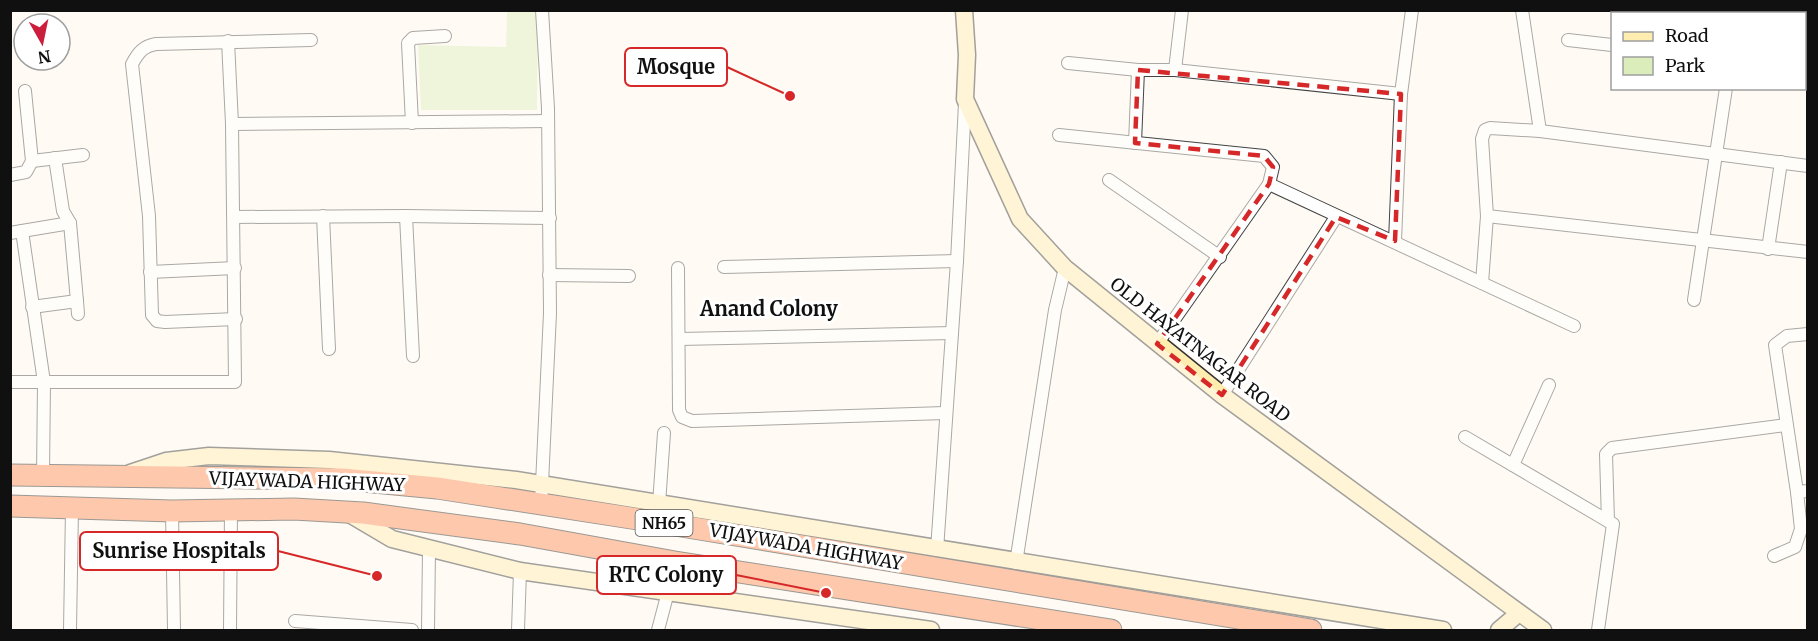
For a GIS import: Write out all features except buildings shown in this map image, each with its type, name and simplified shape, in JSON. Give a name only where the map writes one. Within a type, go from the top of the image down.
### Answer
[{"type":"highway","name":"VIJAYWADA HIGHWAY","points":[[10,475],[342,479],[542,495],[1167,597],[1311,630]]},
{"type":"highway","points":[[200,477],[202,510]]},
{"type":"highway","name":"VIJAYWADA HIGHWAY","points":[[10,506],[347,512],[520,534],[675,562],[1111,630]]},
{"type":"street","points":[[542,10],[550,219],[542,495]]},
{"type":"street","name":"OLD HAYATNAGAR ROAD","points":[[964,10],[967,55],[965,99],[1020,219],[1065,268],[1222,395],[1543,630]]},
{"type":"street","points":[[1175,70],[1182,10]]},
{"type":"street","points":[[1395,241],[1401,94],[1412,10]]},
{"type":"street","points":[[1522,10],[1540,131]]},
{"type":"street","points":[[412,123],[408,43],[413,38],[445,36]]},
{"type":"street","points":[[236,320],[157,321],[152,315],[149,216],[132,64],[138,52],[148,45],[311,40]]},
{"type":"street","points":[[1568,40],[1611,45]]},
{"type":"street","points":[[10,382],[235,382],[234,218],[228,41]]},
{"type":"street","points":[[1068,63],[1138,70],[1175,70],[1401,94]]},
{"type":"street","points":[[1135,143],[1138,70]]},
{"type":"street","points":[[1694,300],[1726,90]]},
{"type":"street","points":[[10,175],[26,172],[32,161],[25,91]]},
{"type":"street","points":[[937,550],[957,261],[965,99]]},
{"type":"street","points":[[232,124],[548,121]]},
{"type":"street","points":[[1482,283],[1487,216],[1482,139],[1485,130],[1540,131],[1808,166]]},
{"type":"street","points":[[1059,135],[1264,156],[1273,167],[1269,184],[1157,344]]},
{"type":"street","points":[[32,161],[83,155]]},
{"type":"street","points":[[32,307],[78,308],[70,223],[63,211],[55,158]]},
{"type":"street","points":[[1768,249],[1781,162]]},
{"type":"street","points":[[1109,180],[1220,257]]},
{"type":"street","points":[[1269,184],[1574,326]]},
{"type":"street","points":[[323,216],[328,349]]},
{"type":"street","points":[[234,218],[406,216],[550,219]]},
{"type":"street","points":[[406,216],[413,356]]},
{"type":"street","points":[[1487,216],[1808,252]]},
{"type":"street","points":[[1222,395],[1336,217]]},
{"type":"street","points":[[43,475],[44,382],[32,307],[16,232],[70,223]]},
{"type":"street","points":[[724,267],[957,261]]},
{"type":"street","points":[[150,272],[235,268]]},
{"type":"street","points":[[678,268],[679,410],[682,417],[692,421],[945,413]]},
{"type":"street","points":[[1016,563],[1055,310],[1065,268]]},
{"type":"street","points":[[549,275],[628,276]]},
{"type":"street","points":[[679,339],[952,333]]},
{"type":"street","points":[[1774,556],[1796,547],[1801,537],[1802,491],[1786,425],[1775,345],[1787,336],[1808,334]]},
{"type":"street","points":[[1513,465],[1549,385]]},
{"type":"street","points":[[1608,521],[1606,454],[1612,448],[1786,425]]},
{"type":"street","points":[[659,504],[664,433]]},
{"type":"street","points":[[1465,437],[1613,524],[1598,630]]},
{"type":"street","points":[[120,476],[166,461],[210,456],[328,460],[429,469],[542,495],[659,504],[1016,563],[1167,597],[1443,630]]},
{"type":"street","points":[[70,630],[72,508]]},
{"type":"street","points":[[230,630],[231,509]]},
{"type":"street","points":[[172,510],[174,630]]},
{"type":"street","points":[[347,512],[392,539],[520,571],[668,592],[859,625],[932,630]]},
{"type":"street","points":[[428,630],[429,550]]},
{"type":"street","points":[[518,630],[520,571]]},
{"type":"street","points":[[658,630],[668,592]]},
{"type":"street","points":[[1499,630],[1519,613]]},
{"type":"street","points":[[295,621],[411,630]]},
{"type":"highlighted area","points":[[1138,70],[1401,94],[1395,241],[1336,217],[1222,395],[1157,344],[1269,184],[1273,167],[1264,156],[1135,143]]},
{"type":"green space","points":[[507,11],[538,11],[537,110],[421,110],[418,45],[506,47]]},
{"type":"place","name":"Mosque","points":[[790,96]]},
{"type":"place","name":"Sunrise Hospitals","points":[[377,576]]},
{"type":"place","name":"RTC Colony","points":[[826,593]]},
{"type":"district","name":"Anand Colony","points":[[769,309]]}]
